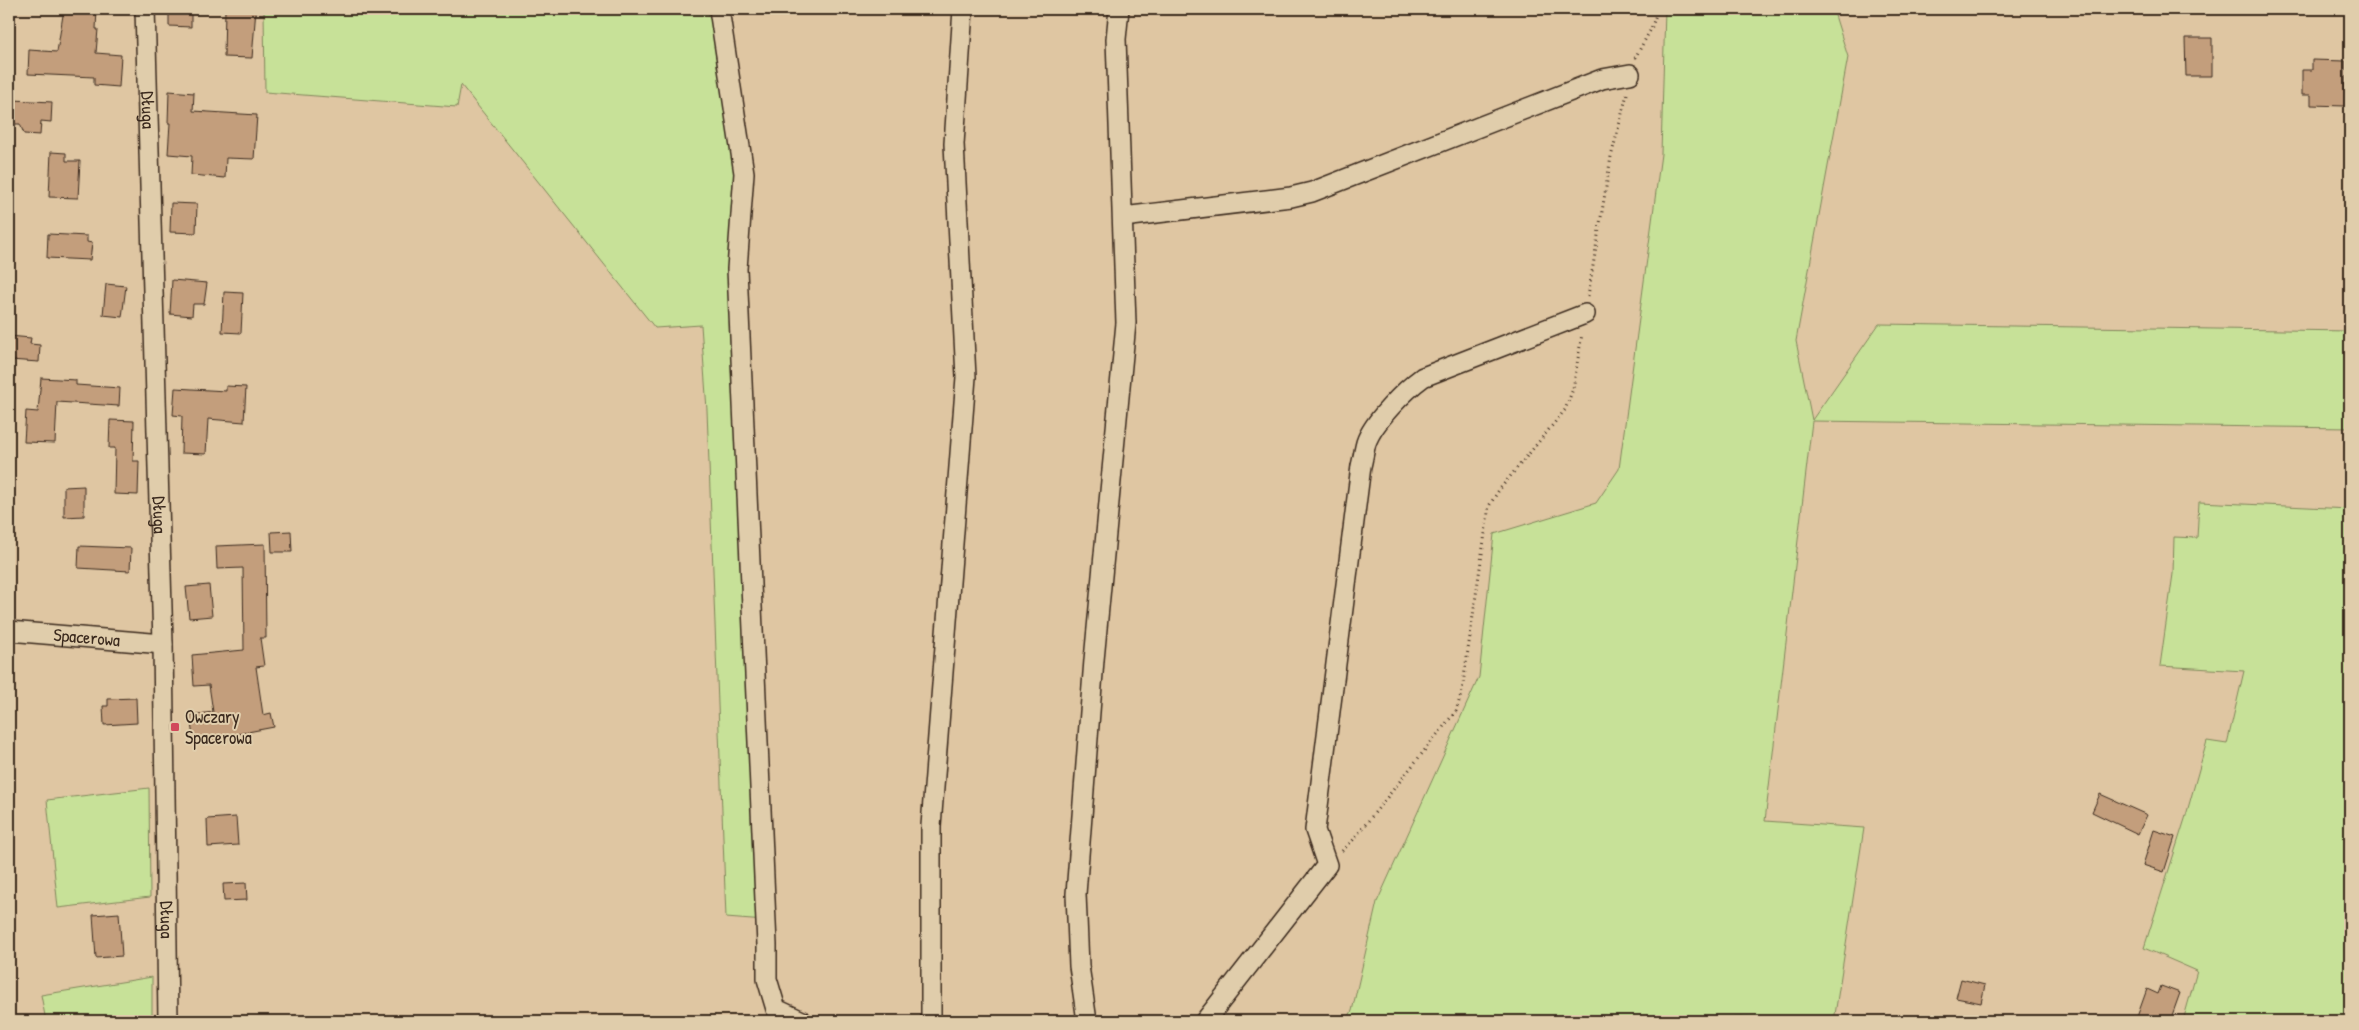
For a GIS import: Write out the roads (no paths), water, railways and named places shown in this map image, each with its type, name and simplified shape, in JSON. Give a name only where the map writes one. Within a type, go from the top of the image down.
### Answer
[{"type":"street","name":"Długa","points":[[145,9],[163,644],[168,1021]]},
{"type":"street","points":[[720,9],[744,174],[737,269],[768,945],[767,979],[776,1009],[802,1021]]},
{"type":"street","points":[[931,1021],[930,826],[966,377],[954,144],[963,9]]},
{"type":"street","points":[[1087,1021],[1078,966],[1076,894],[1094,660],[1126,323],[1124,218],[1116,39],[1119,9]]},
{"type":"street","points":[[1124,218],[1291,197],[1312,192],[1602,79],[1630,74]]},
{"type":"street","points":[[1205,1021],[1327,865],[1315,830],[1361,466],[1366,441],[1376,426],[1409,388],[1423,377],[1585,314]]},
{"type":"street","name":"Spacerowa","points":[[9,631],[163,644]]},
{"type":"place","name":"Owczary Spacerowa","points":[[175,727]]}]
